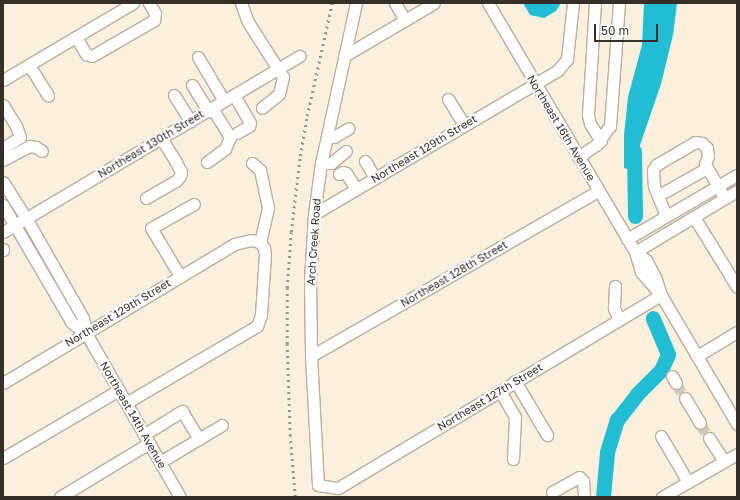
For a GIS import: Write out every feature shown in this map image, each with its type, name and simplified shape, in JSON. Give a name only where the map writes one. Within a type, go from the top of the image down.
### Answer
[{"type":"street","points":[[3,80],[133,3]]},
{"type":"street","points":[[76,37],[86,54],[92,56],[154,20],[155,13],[149,3]]},
{"type":"street","points":[[240,3],[248,22],[277,70],[283,77],[279,94],[262,108]]},
{"type":"street","name":"Arch Creek Road","points":[[318,485],[311,356],[310,280],[314,214],[321,163],[356,3]]},
{"type":"street","points":[[395,3],[405,20]]},
{"type":"street","points":[[344,56],[434,3]]},
{"type":"street","name":"Northeast 16th Avenue","points":[[488,3],[534,84],[627,239],[635,252],[646,260],[656,279],[660,295],[697,356],[734,412],[737,424]]},
{"type":"street","name":"Northeast 129th Street","points":[[314,214],[557,71],[567,59],[573,3]]},
{"type":"street","points":[[595,3],[588,115],[590,124],[600,141]]},
{"type":"street","points":[[578,157],[596,146],[610,126],[612,118],[619,3]]},
{"type":"street","name":"Northeast 130th Street","points":[[3,232],[300,56]]},
{"type":"street","points":[[198,57],[224,101]]},
{"type":"street","points":[[29,65],[48,96]]},
{"type":"street","points":[[192,84],[230,137],[225,150],[206,162]]},
{"type":"street","points":[[174,95],[190,121]]},
{"type":"street","points":[[234,95],[250,123],[249,126],[237,133]]},
{"type":"street","points":[[448,99],[464,125]]},
{"type":"street","points":[[3,105],[16,126],[20,137],[3,148]]},
{"type":"street","points":[[327,136],[334,137],[349,128]]},
{"type":"street","points":[[146,198],[176,181],[180,176],[176,162],[161,138]]},
{"type":"street","points":[[666,216],[653,183],[653,170],[656,165],[691,144],[699,142],[707,148],[708,156],[705,164],[725,198]]},
{"type":"street","points":[[3,160],[29,146],[36,146],[42,151]]},
{"type":"street","points":[[321,163],[331,163],[346,151]]},
{"type":"street","points":[[364,161],[375,178]]},
{"type":"street","points":[[126,403],[257,326],[261,315],[265,254],[264,248],[260,242],[268,208],[260,170],[252,163]]},
{"type":"street","points":[[659,195],[707,168]]},
{"type":"street","points":[[339,174],[343,172],[346,173],[356,190]]},
{"type":"street","points":[[627,239],[737,175]]},
{"type":"street","name":"Northeast 14th Avenue","points":[[3,182],[26,218],[83,318],[86,333],[180,497]]},
{"type":"street","name":"Northeast 128th Street","points":[[311,356],[598,191]]},
{"type":"street","points":[[635,252],[737,191]]},
{"type":"street","points":[[180,276],[151,228],[194,204]]},
{"type":"street","name":"Northeast 14th Avenue","points":[[3,205],[72,323],[86,333]]},
{"type":"street","points":[[694,217],[737,288]]},
{"type":"street","name":"Northeast 129th Street","points":[[3,383],[234,244],[251,240],[260,242]]},
{"type":"street","points":[[615,286],[614,308],[619,320]]},
{"type":"street","name":"Northeast 127th Street","points":[[318,485],[338,488],[660,295]]},
{"type":"street","points":[[697,356],[737,332]]},
{"type":"street","points":[[515,381],[547,435]]},
{"type":"street","points":[[3,458],[119,390]]},
{"type":"street","points":[[500,390],[514,417],[513,459]]},
{"type":"street","points":[[685,398],[700,423]]},
{"type":"street","points":[[60,497],[79,492],[182,412],[199,439]]},
{"type":"street","points":[[160,462],[222,425]]},
{"type":"street","points":[[661,436],[688,482]]},
{"type":"street","points":[[709,438],[724,462]]},
{"type":"street","points":[[662,497],[737,454]]},
{"type":"street","points":[[552,492],[579,477],[583,481],[584,497]]},
{"type":"water","points":[[523,3],[561,3],[556,11],[544,18],[530,15]]},
{"type":"water","points":[[644,3],[677,3],[673,35],[661,84],[639,148],[636,171],[624,168],[624,135],[628,97],[642,45]]},
{"type":"waterway","points":[[634,151],[635,216]]},
{"type":"waterway","points":[[603,497],[607,452],[617,420],[637,394],[661,370],[668,354],[653,318]]},
{"type":"tunnel","points":[[676,383],[685,398]]},
{"type":"tunnel","points":[[700,423],[709,438]]},
{"type":"railway","points":[[295,497],[290,436],[287,344],[287,288],[291,232],[300,156],[307,116],[332,3]]}]
